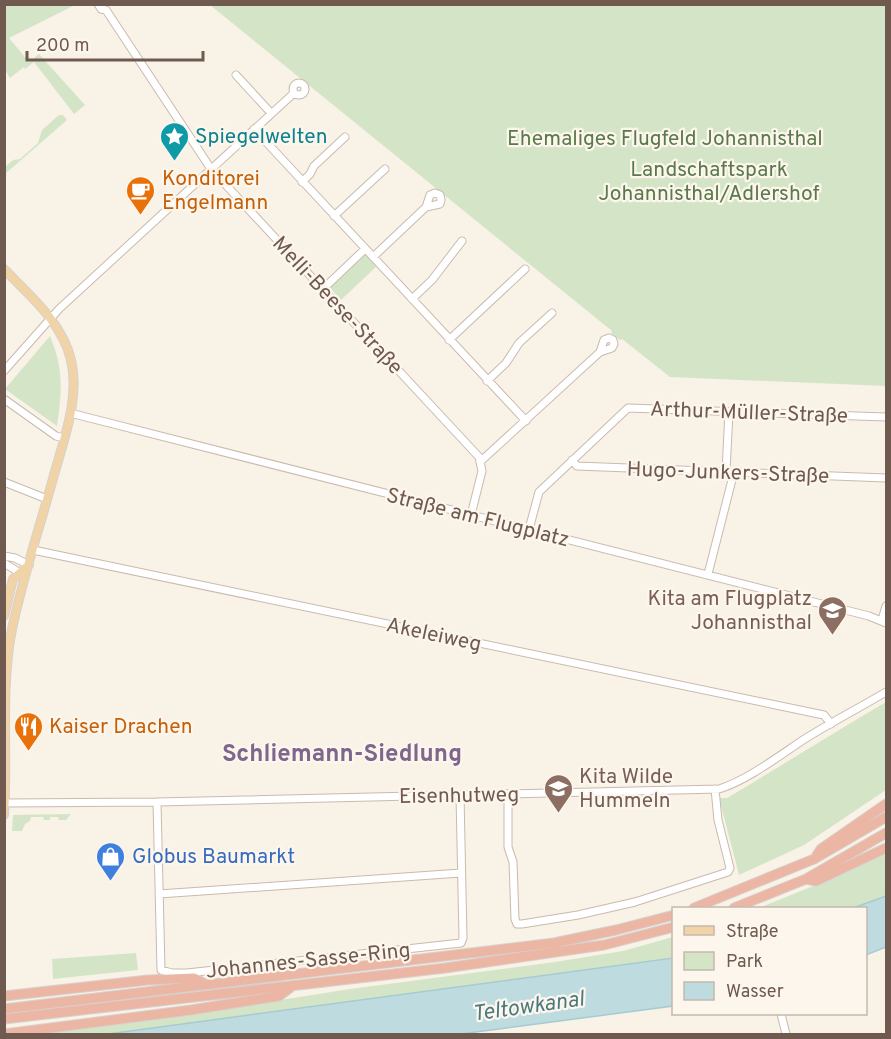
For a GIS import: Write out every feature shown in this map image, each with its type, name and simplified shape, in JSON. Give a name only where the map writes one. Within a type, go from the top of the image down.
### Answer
[{"type":"highway","points":[[814,859],[820,849],[886,804]]},
{"type":"highway","points":[[699,907],[814,859],[886,817]]},
{"type":"highway","points":[[739,907],[806,879],[886,833]]},
{"type":"highway","points":[[806,879],[816,881],[886,848]]},
{"type":"highway","points":[[4,1009],[554,943],[672,916]]},
{"type":"highway","points":[[4,1019],[445,968],[604,945],[672,928]]},
{"type":"highway","points":[[4,996],[148,980],[194,978],[205,984]]},
{"type":"highway","points":[[4,1034],[191,1010],[279,996],[294,985]]},
{"type":"main road","points":[[4,269],[51,318],[59,330],[71,358],[74,390],[64,438],[29,565],[9,649],[4,718],[4,815]]},
{"type":"main road","points":[[4,616],[13,579],[29,565]]},
{"type":"street","name":"Melli-Beese-Straße","points":[[98,4],[101,9],[109,7],[211,169],[481,461]]},
{"type":"street","points":[[236,75],[271,113]]},
{"type":"street","points":[[4,371],[51,318],[294,93]]},
{"type":"street","points":[[255,129],[526,421]]},
{"type":"street","points":[[302,182],[314,166],[345,137]]},
{"type":"street","points":[[334,216],[385,169]]},
{"type":"street","points":[[373,257],[426,207]]},
{"type":"street","points":[[412,299],[432,280],[462,241]]},
{"type":"street","points":[[323,289],[365,249]]},
{"type":"street","points":[[449,340],[525,269]]},
{"type":"street","points":[[487,381],[506,363],[519,342],[552,313]]},
{"type":"street","points":[[471,515],[482,471],[481,461],[600,352]]},
{"type":"street","points":[[4,399],[56,436],[64,438]]},
{"type":"street","name":"Arthur-Müller-Straße","points":[[529,529],[539,492],[628,408],[886,417]]},
{"type":"street","points":[[708,574],[730,472],[729,412]]},
{"type":"street","name":"Straße am Flugplatz","points":[[70,413],[708,574],[884,622]]},
{"type":"street","name":"Hugo-Junkers-Straße","points":[[572,460],[578,466],[886,478]]},
{"type":"street","points":[[4,482],[47,500]]},
{"type":"street","name":"Akeleiweg","points":[[33,550],[824,715],[831,724]]},
{"type":"street","points":[[4,556],[15,558],[29,565]]},
{"type":"street","points":[[4,563],[20,573]]},
{"type":"street","points":[[884,622],[886,606]]},
{"type":"street","name":"Eisenhutweg","points":[[5,803],[157,802],[715,789],[735,782],[886,692]]},
{"type":"street","points":[[508,794],[508,847],[513,862],[514,919],[517,924],[522,924],[578,915],[635,902],[728,872],[730,868],[718,820],[715,789]]},
{"type":"street","name":"Johannes-Sasse-Ring","points":[[157,802],[161,970],[187,973],[460,943],[463,938],[459,795]]},
{"type":"street","points":[[159,894],[461,873]]},
{"type":"street","points":[[781,1015],[786,1035]]},
{"type":"green space","points":[[4,5],[75,5],[9,38],[29,62],[39,54],[85,105],[74,114],[34,62],[10,78],[5,70]]},
{"type":"green space","name":"Landschaftspark Johannisthal/Adlershof","points":[[210,5],[886,5],[886,386],[670,377],[611,333],[612,331]]},
{"type":"green space","points":[[59,115],[63,115],[67,120],[5,174],[5,167],[13,160],[20,159],[38,143],[42,130]]},
{"type":"green space","points":[[366,253],[378,265],[341,300],[330,288]]},
{"type":"green space","points":[[50,336],[58,359],[61,381],[57,426],[5,389]]},
{"type":"green space","points":[[886,702],[886,790],[804,845],[739,875],[719,798],[727,798]]},
{"type":"green space","points":[[71,814],[66,820],[59,820],[58,817],[44,820],[43,817],[31,817],[22,831],[12,831],[13,815]]},
{"type":"green space","points":[[886,853],[886,896],[856,907],[761,907],[850,871]]},
{"type":"green space","points":[[672,937],[672,958],[108,1034],[36,1034],[187,1015],[350,989],[623,951]]},
{"type":"green space","points":[[136,953],[138,970],[53,979],[52,959]]},
{"type":"water","points":[[886,896],[886,947],[867,955],[867,907],[856,907]]},
{"type":"water","name":"Teltowkanal","points":[[672,958],[672,1006],[461,1034],[108,1034]]},
{"type":"place","name":"Spiegelwelten","points":[[174,162]]},
{"type":"place","name":"Konditorei Engelmann","points":[[141,216]]},
{"type":"place","name":"Kita am Flugplatz Johannisthal","points":[[833,636]]},
{"type":"place","name":"Kaiser Drachen","points":[[28,752]]},
{"type":"place","name":"Kita Wilde Hummeln","points":[[558,814]]},
{"type":"place","name":"Globus Baumarkt","points":[[111,882]]},
{"type":"district","name":"Schliemann-Siedlung","points":[[342,753]]},
{"type":"park label","name":"Ehemaliges Flugfeld Johannisthal","points":[[665,138]]}]
